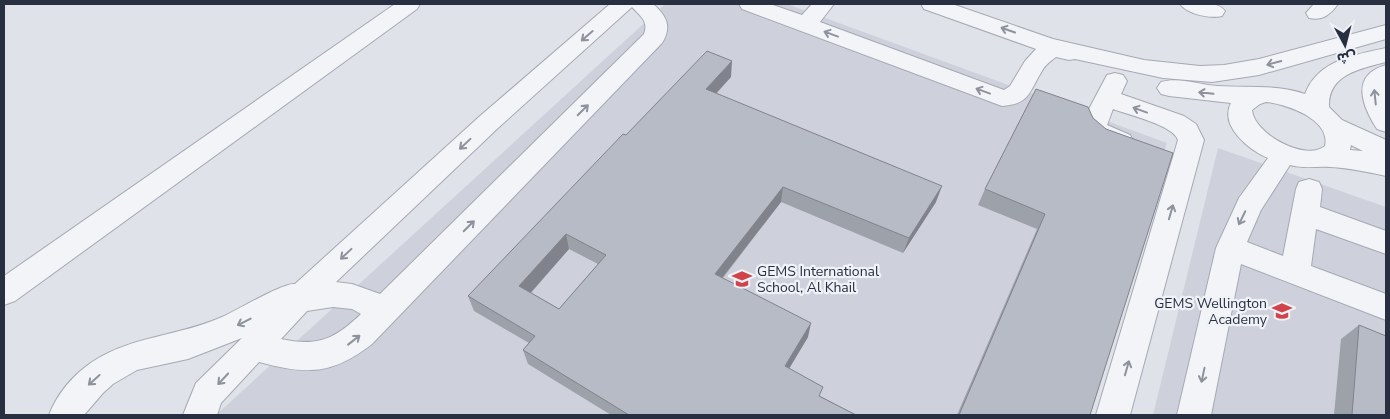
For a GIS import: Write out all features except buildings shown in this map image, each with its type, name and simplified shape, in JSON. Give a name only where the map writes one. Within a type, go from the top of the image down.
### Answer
[{"type":"street","points":[[4,292],[408,4]]},
{"type":"street","points":[[200,415],[208,394],[308,291],[489,122],[623,4]]},
{"type":"street","points":[[254,347],[296,358],[324,356],[350,344],[654,38],[659,28],[656,18],[640,4]]},
{"type":"street","points":[[750,4],[1002,98],[1014,97],[1018,94],[1033,67],[1054,46]]},
{"type":"street","points":[[804,24],[813,18],[823,4]]},
{"type":"street","points":[[932,4],[1054,46],[1134,66],[1170,72],[1202,74],[1258,67],[1386,32]]},
{"type":"street","points":[[1191,4],[1214,11]]},
{"type":"street","points":[[1054,46],[1109,94],[1175,122],[1187,130],[1192,140],[1162,156],[1097,131],[1094,124],[1109,94],[1144,82],[1184,90],[1298,100],[1326,118],[1386,151]]},
{"type":"street","points":[[1338,46],[1313,59],[1294,73],[1280,88],[1266,96],[1246,100],[1240,106],[1238,113],[1241,122],[1257,140],[1284,154],[1299,158],[1325,157],[1360,160],[1386,166]]},
{"type":"street","points":[[1325,157],[1334,152],[1339,145],[1340,136],[1326,118],[1315,97],[1320,85],[1329,75],[1355,62],[1386,55]]},
{"type":"street","points":[[1386,73],[1374,85],[1373,98],[1378,112],[1386,123]]},
{"type":"street","points":[[1194,415],[1230,248],[1249,204],[1270,178],[1284,154]]},
{"type":"street","points":[[1113,415],[1162,156]]},
{"type":"street","points":[[1294,272],[1307,201],[1386,243]]},
{"type":"street","points":[[1230,248],[1386,307]]},
{"type":"street","points":[[66,415],[81,392],[102,373],[126,359],[188,345],[236,327],[308,291],[351,295],[384,311]]},
{"type":"shaded area","name":"GEMS International School, Al Khail","points":[[665,4],[787,4],[1167,143],[1072,415],[216,415]]},
{"type":"shaded area","name":"GEMS Wellington Academy","points":[[1218,148],[1386,207],[1386,415],[1153,415]]},
{"type":"place","name":"GEMS International School, Al Khail","points":[[742,279]]},
{"type":"place","name":"GEMS Wellington Academy","points":[[1282,311]]}]
